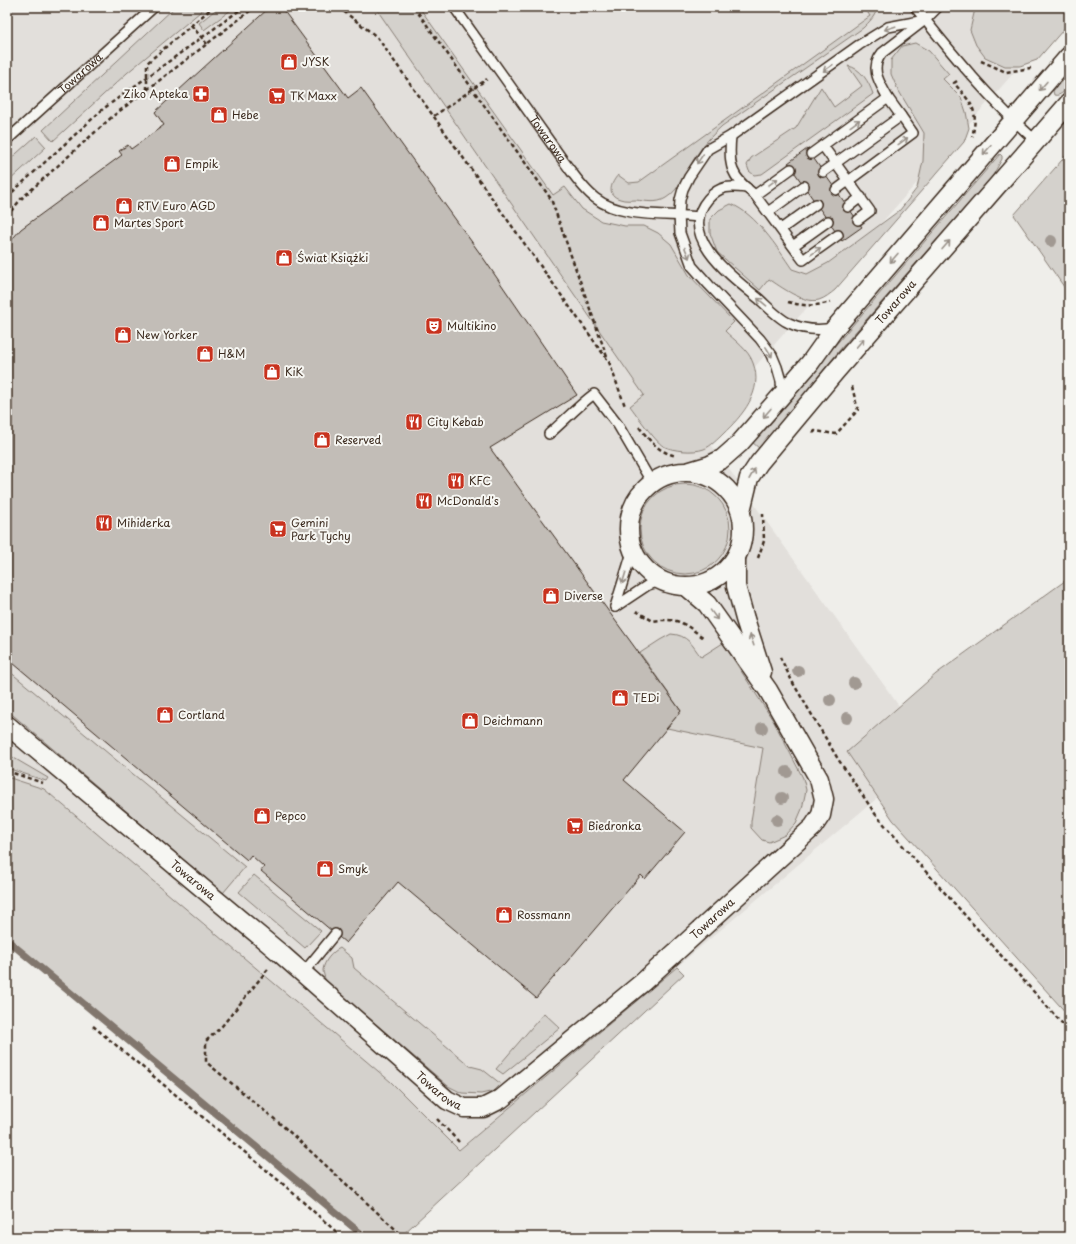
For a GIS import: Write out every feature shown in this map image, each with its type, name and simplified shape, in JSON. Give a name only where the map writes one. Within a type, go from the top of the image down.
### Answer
[{"type":"street","points":[[690,471],[715,479],[727,488],[735,498],[741,511],[744,527],[743,541],[736,558],[724,572],[714,580],[701,585],[687,587],[661,581],[650,574],[639,562],[633,549],[629,531],[630,515],[635,502],[643,491],[663,476],[690,471],[710,465],[722,459],[739,444],[810,363],[835,328],[1013,121],[1064,49]]},
{"type":"street","name":"Towarowa","points":[[741,511],[749,478],[759,463],[835,372],[1069,103]]},
{"type":"street","name":"Towarowa","points":[[736,558],[736,586],[745,620],[768,690]]},
{"type":"street","name":"Towarowa","points":[[7,725],[280,953],[447,1100],[464,1108],[483,1108],[501,1099],[643,982],[813,827],[821,815],[824,798],[819,779],[768,690],[707,604],[687,587]]},
{"type":"lane","name":"Towarowa","points":[[7,140],[154,7]]},
{"type":"lane","name":"Towarowa","points":[[454,7],[565,163],[583,186],[595,198],[608,206],[621,211],[699,218]]},
{"type":"lane","points":[[915,7],[1013,121],[1036,141]]},
{"type":"lane","points":[[836,190],[913,133],[888,98],[875,70],[878,58],[882,53],[925,20],[938,7]]},
{"type":"lane","points":[[782,395],[778,367],[772,355],[760,339],[692,266],[680,233],[678,215],[683,188],[699,159],[708,148],[730,136],[888,27],[925,20]]},
{"type":"lane","points":[[811,154],[888,98]]},
{"type":"lane","points":[[823,172],[901,116]]},
{"type":"lane","points":[[730,136],[730,165],[736,177],[755,195],[804,260],[838,234]]},
{"type":"lane","points":[[823,146],[870,211],[858,220]]},
{"type":"lane","points":[[755,195],[791,169]]},
{"type":"lane","points":[[768,212],[804,186]]},
{"type":"lane","points":[[746,188],[722,188],[712,194],[704,204],[699,218],[699,229],[703,241],[712,256],[726,270],[787,322],[806,329],[820,330],[835,328]]},
{"type":"lane","points":[[848,207],[861,197]]},
{"type":"lane","points":[[781,230],[816,204]]},
{"type":"lane","points":[[793,246],[828,221]]},
{"type":"lane","points":[[549,434],[576,411],[583,402],[594,394],[618,425],[652,483]]},
{"type":"lane","points":[[633,549],[615,607],[648,585],[661,581]]},
{"type":"lane","points":[[303,973],[335,934]]},
{"type":"path","points":[[147,91],[147,63],[213,7]]},
{"type":"path","points":[[7,197],[103,109],[244,7]]},
{"type":"path","points":[[7,216],[21,199],[113,116],[255,7]]},
{"type":"path","points":[[338,7],[377,37],[608,362]]},
{"type":"path","points":[[414,7],[551,200],[626,409]]},
{"type":"path","points":[[191,25],[207,44]]},
{"type":"path","points":[[1064,49],[1069,31]]},
{"type":"path","points":[[970,142],[976,122],[972,103],[954,83],[979,60],[1006,72],[1037,68]]},
{"type":"path","points":[[434,116],[472,89]]},
{"type":"path","points":[[765,304],[775,294],[786,302],[801,306],[817,306],[833,302]]},
{"type":"path","points":[[810,437],[815,431],[836,434],[858,410],[852,387],[857,381]]},
{"type":"path","points":[[636,421],[654,446],[668,454],[679,456]]},
{"type":"path","points":[[757,559],[764,541],[763,510]]},
{"type":"path","points":[[622,602],[653,621],[668,619],[681,622],[710,642],[727,632]]},
{"type":"path","points":[[779,654],[834,753],[876,815],[1069,1031]]},
{"type":"path","points":[[280,953],[222,1026],[206,1041],[206,1062],[284,1127],[404,1237]]},
{"type":"path","points":[[93,1026],[283,1184],[342,1237]]},
{"type":"shaded area","points":[[7,7],[1069,7],[1069,10],[700,429],[932,752],[459,1150],[391,1082],[44,789],[7,777]]},
{"type":"shaded area","points":[[175,7],[206,7],[127,73],[53,141],[43,130]]},
{"type":"shaded area","points":[[219,7],[235,7],[204,30],[199,23]]},
{"type":"shaded area","points":[[375,7],[419,7],[553,195],[565,187],[582,209],[601,221],[625,226],[644,226],[658,233],[671,244],[689,275],[734,322],[725,331],[745,350],[751,358],[756,373],[756,383],[744,411],[712,444],[704,449],[683,451],[663,446],[655,439],[630,406],[644,395]]},
{"type":"shaded area","points":[[864,7],[877,7],[874,16],[863,28],[722,126],[702,148],[679,185],[666,198],[651,202],[624,200],[613,195],[611,188],[618,175],[629,183],[639,182],[870,16]]},
{"type":"shaded area","points":[[977,7],[1069,7],[1069,23],[1037,60],[1020,66],[1005,66],[985,57],[976,45],[970,30],[975,9]]},
{"type":"shaded area","points":[[915,43],[929,51],[949,74],[943,79],[961,97],[969,128],[964,142],[835,290],[819,300],[807,300],[793,294],[769,279],[760,290],[717,252],[710,233],[710,219],[719,210],[731,204],[740,209],[749,215],[765,232],[792,269],[807,274],[828,263],[900,210],[917,188],[923,161],[924,133],[897,88],[891,74],[891,60],[902,46]]},
{"type":"shaded area","points":[[848,66],[853,67],[864,76],[873,94],[762,174],[754,175],[749,171],[747,165],[751,158],[796,128],[821,87],[834,107],[862,86]]},
{"type":"shaded area","points":[[1069,73],[1069,87],[1060,94],[1054,95],[1053,91]]},
{"type":"shaded area","points":[[36,136],[46,147],[7,183],[7,162]]},
{"type":"shaded area","points":[[1069,152],[1069,294],[1014,215]]},
{"type":"shaded area","points":[[1000,154],[1002,159],[992,177],[843,346],[760,449],[752,442]]},
{"type":"shaded area","points":[[685,484],[694,485],[710,492],[722,504],[729,520],[729,538],[722,554],[710,566],[694,573],[685,574],[676,573],[660,566],[648,554],[641,538],[640,529],[641,520],[648,504],[660,492],[676,485]]},
{"type":"shaded area","points":[[1069,578],[1069,1016],[893,820],[847,752],[936,674]]},
{"type":"shaded area","points":[[671,634],[682,636],[689,641],[701,657],[723,643],[774,722],[803,778],[806,790],[802,809],[796,823],[785,835],[769,842],[762,840],[751,828],[763,748],[667,728],[681,711],[640,653]]},
{"type":"shaded area","points":[[9,671],[245,867],[223,893],[7,710],[7,673]]},
{"type":"shaded area","points":[[7,754],[48,778],[46,781],[7,768]]},
{"type":"shaded area","points":[[7,777],[44,789],[391,1082],[459,1150],[677,967],[684,974],[400,1237],[365,1237],[7,938]]},
{"type":"shaded area","points":[[254,875],[321,931],[305,948],[239,892]]},
{"type":"shaded area","points":[[340,948],[352,958],[354,968],[470,1066],[482,1069],[501,1084],[494,1091],[481,1094],[462,1093],[448,1086],[325,980],[323,970],[325,963],[331,954]]},
{"type":"shaded area","points":[[544,1013],[560,1028],[503,1074],[496,1069]]},
{"type":"building","name":"Gemini Park Tychy","points":[[270,7],[281,7],[348,98],[361,88],[484,259],[577,395],[490,448],[681,711],[624,780],[685,832],[645,879],[641,875],[536,998],[398,882],[346,943],[261,871],[264,867],[251,855],[247,860],[7,658],[7,245],[21,229],[122,155],[119,151],[128,145],[131,149],[164,125],[155,112]]},
{"type":"building","points":[[807,149],[862,227],[842,241],[788,163]]},
{"type":"waterway","points":[[7,940],[365,1237]]},
{"type":"place","name":"JYSK","points":[[289,62]]},
{"type":"place","name":"Ziko Apteka","points":[[201,94]]},
{"type":"place","name":"TK Maxx","points":[[277,96]]},
{"type":"place","name":"Hebe","points":[[219,115]]},
{"type":"place","name":"Empik","points":[[172,164]]},
{"type":"place","name":"RTV Euro AGD","points":[[124,206]]},
{"type":"place","name":"Martes Sport","points":[[101,223]]},
{"type":"place","name":"Świat Książki","points":[[284,258]]},
{"type":"place","name":"Multikino","points":[[434,326]]},
{"type":"place","name":"New Yorker","points":[[123,335]]},
{"type":"place","name":"H&M","points":[[205,354]]},
{"type":"place","name":"KiK","points":[[272,372]]},
{"type":"place","name":"City Kebab","points":[[414,422]]},
{"type":"place","name":"Reserved","points":[[322,440]]},
{"type":"place","name":"KFC","points":[[456,481]]},
{"type":"place","name":"McDonald's","points":[[424,501]]},
{"type":"place","name":"Mihiderka","points":[[104,523]]},
{"type":"place","name":"Gemini Park Tychy","points":[[278,529]]},
{"type":"place","name":"Diverse","points":[[551,596]]},
{"type":"place","name":"TEDi","points":[[620,698]]},
{"type":"place","name":"Cortland","points":[[165,715]]},
{"type":"place","name":"Deichmann","points":[[470,721]]},
{"type":"place","name":"Pepco","points":[[262,816]]},
{"type":"place","name":"Biedronka","points":[[575,826]]},
{"type":"place","name":"Smyk","points":[[325,869]]},
{"type":"place","name":"Rossmann","points":[[504,915]]}]
